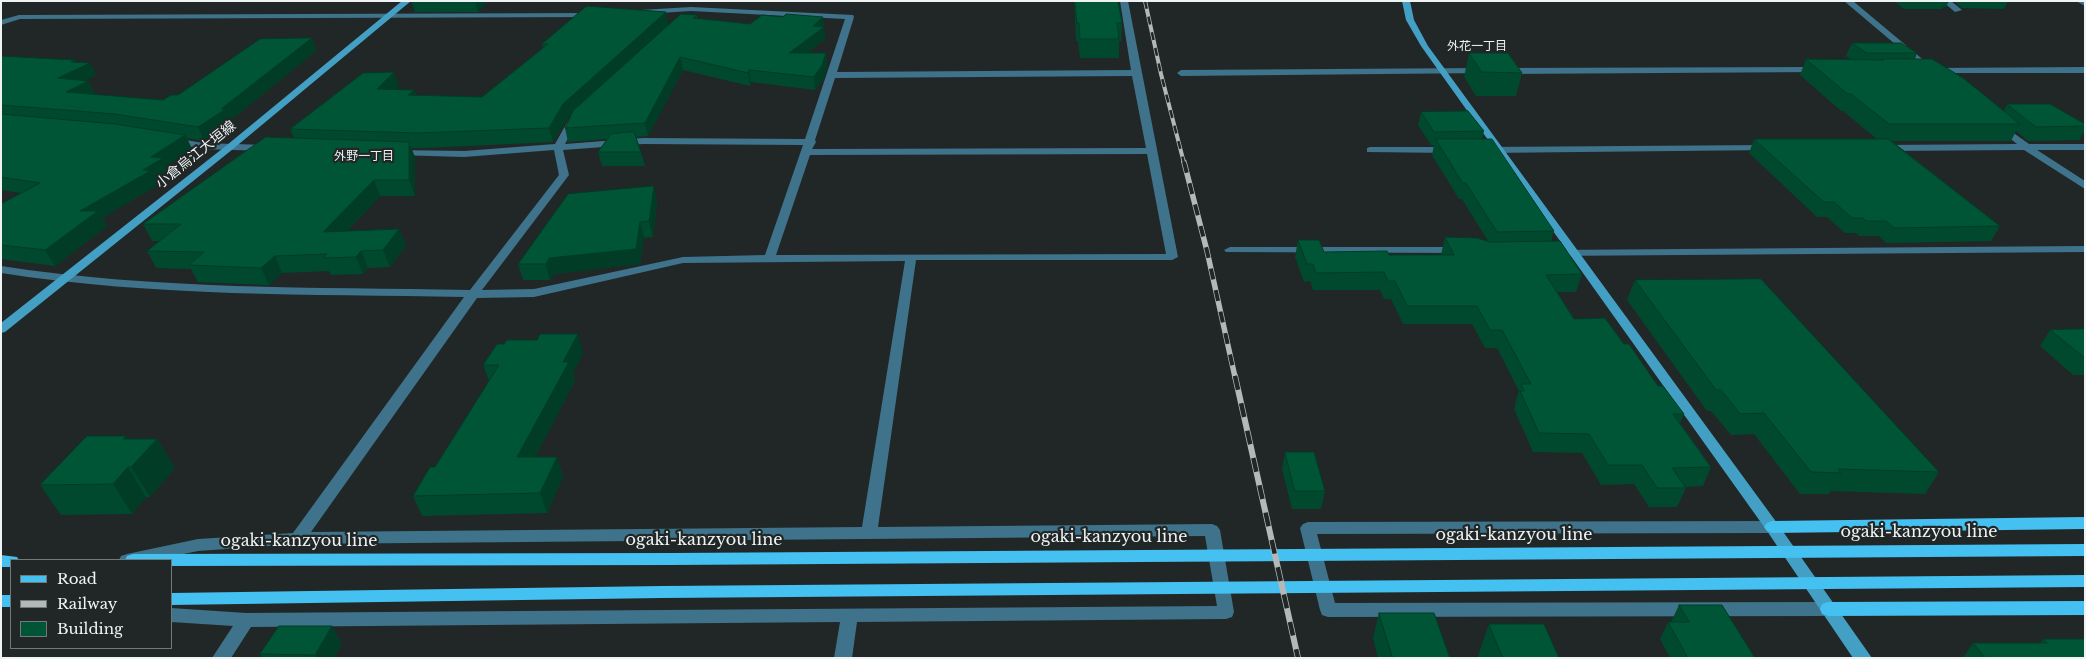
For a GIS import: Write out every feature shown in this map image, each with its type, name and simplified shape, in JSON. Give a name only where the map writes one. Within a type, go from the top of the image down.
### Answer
[{"type":"main road","points":[[1772,527],[2085,524]]},
{"type":"main road","name":"ogaki-kanzyou line","points":[[172,560],[672,559],[2085,550]]},
{"type":"main road","points":[[172,599],[662,592],[2085,581]]},
{"type":"main road","points":[[1828,609],[2085,608]]},
{"type":"street","name":"小倉烏江大垣線","points":[[1,329],[230,147],[407,1]]},
{"type":"street","points":[[1,269],[64,279],[158,287],[473,294],[534,293],[683,260],[911,257],[1172,257],[1124,1]]},
{"type":"street","points":[[1406,1],[1406,11],[1417,34],[1442,71],[1772,527],[1863,658]]},
{"type":"street","points":[[1848,1],[1946,82]]},
{"type":"street","points":[[1946,1],[1958,10]]},
{"type":"street","points":[[2080,1],[2085,4]]},
{"type":"street","points":[[636,13],[693,5],[850,17],[811,142],[769,259]]},
{"type":"street","points":[[685,17],[693,5]]},
{"type":"street","points":[[1,23],[19,17],[600,15]]},
{"type":"street","points":[[1500,71],[1823,70]]},
{"type":"street","points":[[1911,70],[2085,70]]},
{"type":"street","points":[[1181,73],[1490,71]]},
{"type":"street","points":[[832,75],[1136,73]]},
{"type":"street","points":[[298,538],[473,294],[564,174],[558,148],[571,122],[579,115]]},
{"type":"street","points":[[1997,123],[2026,147],[2085,186]]},
{"type":"street","points":[[167,140],[203,146],[276,148]]},
{"type":"street","points":[[388,152],[464,154],[644,141],[811,142]]},
{"type":"street","points":[[1867,148],[2085,147]]},
{"type":"street","points":[[1479,150],[1778,148]]},
{"type":"street","points":[[1370,150],[1459,150]]},
{"type":"street","points":[[807,152],[1151,151]]},
{"type":"street","points":[[1543,253],[2085,249]]},
{"type":"street","points":[[1230,250],[1472,250]]},
{"type":"street","points":[[869,533],[911,257]]},
{"type":"street","points":[[1772,527],[1308,528],[1328,610],[1828,609]]},
{"type":"street","points":[[131,559],[198,545],[298,538],[1212,530],[1226,612],[246,620],[172,614]]},
{"type":"street","points":[[843,658],[849,615]]},
{"type":"street","points":[[221,658],[246,620]]},
{"type":"building","points":[[1075,1],[1118,1],[1122,23],[1117,23],[1119,39],[1080,39]]},
{"type":"building","points":[[587,6],[666,12],[563,104],[549,128],[419,133],[290,129],[363,73],[394,72],[377,89],[414,90],[408,95],[482,97],[548,44],[542,44]]},
{"type":"building","points":[[681,14],[697,15],[693,18],[750,24],[762,15],[783,17],[786,14],[823,17],[813,26],[824,27],[789,53],[826,53],[822,65],[814,77],[749,70],[748,73],[680,57],[645,123],[565,128],[573,111]]},
{"type":"building","points":[[312,38],[221,109],[226,109],[198,127],[115,114],[1,105],[1,56],[75,60],[71,62],[90,63],[58,78],[88,81],[66,92],[163,100],[171,95],[178,95],[260,39]]},
{"type":"building","points":[[1852,43],[1901,43],[1917,53],[1867,53]]},
{"type":"building","points":[[1469,53],[1508,53],[1522,73],[1482,72]]},
{"type":"building","points":[[1806,59],[1932,59],[1963,78],[2020,124],[1889,124],[1851,94],[1848,94]]},
{"type":"building","points":[[2007,104],[2050,104],[2085,124],[2085,126],[2036,127]]},
{"type":"building","points":[[1468,111],[1484,131],[1434,132],[1421,112]]},
{"type":"building","points":[[1,114],[115,124],[185,135],[151,157],[163,158],[143,170],[150,171],[80,211],[98,211],[45,250],[1,245],[1,204],[40,183],[1,177]]},
{"type":"building","points":[[634,132],[641,152],[598,152],[611,134]]},
{"type":"building","points":[[266,137],[409,142],[409,180],[374,180],[323,232],[399,229],[383,250],[361,251],[356,257],[323,258],[327,254],[275,256],[261,268],[189,265],[204,252],[147,251],[181,224],[143,224]]},
{"type":"building","points":[[1436,139],[1492,139],[1554,231],[1497,232],[1466,183],[1463,183]]},
{"type":"building","points":[[1754,139],[1888,139],[2000,226],[1894,228],[1886,221],[1866,221],[1863,218],[1852,218],[1834,202],[1824,202]]},
{"type":"building","points":[[654,186],[649,221],[640,222],[636,249],[549,258],[546,264],[518,264],[568,194]]},
{"type":"building","points":[[1445,237],[1477,238],[1490,242],[1560,241],[1582,274],[1546,275],[1574,319],[1605,318],[1624,344],[1629,344],[1658,386],[1663,386],[1684,414],[1673,414],[1711,467],[1672,468],[1686,488],[1657,488],[1642,465],[1608,465],[1589,434],[1539,433],[1520,391],[1524,391],[1521,384],[1531,384],[1502,330],[1490,330],[1477,306],[1407,306],[1395,281],[1388,281],[1384,272],[1316,273],[1313,264],[1307,264],[1298,240],[1319,240],[1324,252],[1387,251],[1389,255],[1454,255]]},
{"type":"building","points":[[1761,279],[1939,472],[1838,469],[1841,473],[1811,472],[1764,413],[1740,414],[1721,390],[1716,390],[1635,280]]},
{"type":"building","points":[[2085,329],[2085,358],[2050,330]]},
{"type":"building","points":[[540,334],[578,334],[563,362],[569,362],[517,457],[557,457],[540,493],[413,496],[430,467],[435,467],[499,365],[483,365],[497,344],[504,344],[507,340],[537,340]]},
{"type":"building","points":[[87,436],[126,436],[123,439],[157,439],[113,484],[40,485]]},
{"type":"building","points":[[1285,452],[1314,452],[1325,491],[1295,491]]},
{"type":"building","points":[[1679,605],[1722,605],[1755,658],[1688,658],[1668,622],[1689,622]]},
{"type":"building","points":[[1379,613],[1434,613],[1450,658],[1393,658]]},
{"type":"building","points":[[1489,624],[1544,624],[1559,658],[1503,658]]},
{"type":"building","points":[[279,626],[332,626],[315,655],[260,654]]},
{"type":"building","points":[[2043,639],[2085,639],[2085,658],[1985,658],[1973,643],[2047,643]]},
{"type":"railway","points":[[1145,1],[1161,74],[1184,163]]},
{"type":"railway","points":[[1184,162],[1207,251],[1235,377]]},
{"type":"railway","points":[[1235,376],[1298,658]]},
{"type":"district","name":"外花一丁目","points":[[1477,47]]},
{"type":"district","name":"外野一丁目","points":[[364,157]]}]
